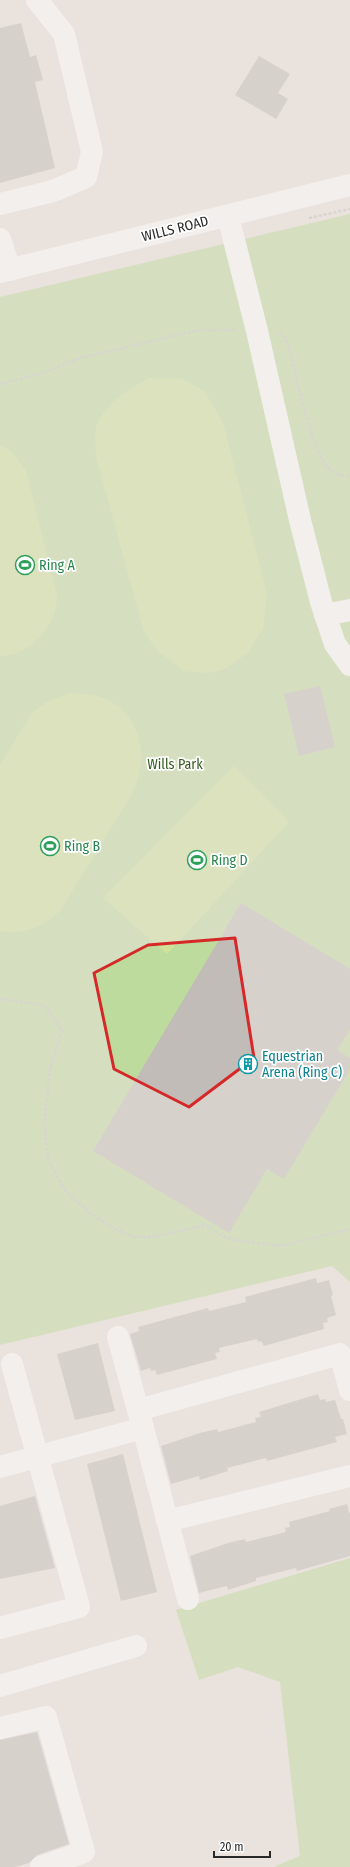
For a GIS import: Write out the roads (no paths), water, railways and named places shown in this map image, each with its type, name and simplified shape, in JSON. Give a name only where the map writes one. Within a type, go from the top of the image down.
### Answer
[{"type":"street","points":[[0,204],[53,191],[86,177],[92,152],[64,34],[36,0]]},
{"type":"street","name":"WILLS ROAD","points":[[5,271],[350,185]]},
{"type":"street","points":[[228,216],[257,331],[300,520],[325,616],[335,644],[350,665]]},
{"type":"street","points":[[0,239],[5,271]]},
{"type":"street","points":[[325,616],[350,610]]},
{"type":"street","points":[[118,1337],[188,1599]]},
{"type":"street","points":[[0,1467],[37,1456],[140,1419],[340,1354],[350,1390]]},
{"type":"street","points":[[0,1628],[79,1607],[12,1364]]},
{"type":"street","points":[[167,1520],[350,1476]]},
{"type":"street","points":[[0,1686],[136,1646]]},
{"type":"street","points":[[0,1728],[46,1717],[84,1852],[41,1867]]},
{"type":"place","name":"Ring A","points":[[25,565]]},
{"type":"place","name":"Ring B","points":[[50,846]]},
{"type":"place","name":"Ring D","points":[[197,860]]},
{"type":"place","name":"Equestrian Arena (Ring C)","points":[[248,1064]]},
{"type":"park label","name":"Wills Park","points":[[175,764]]}]
